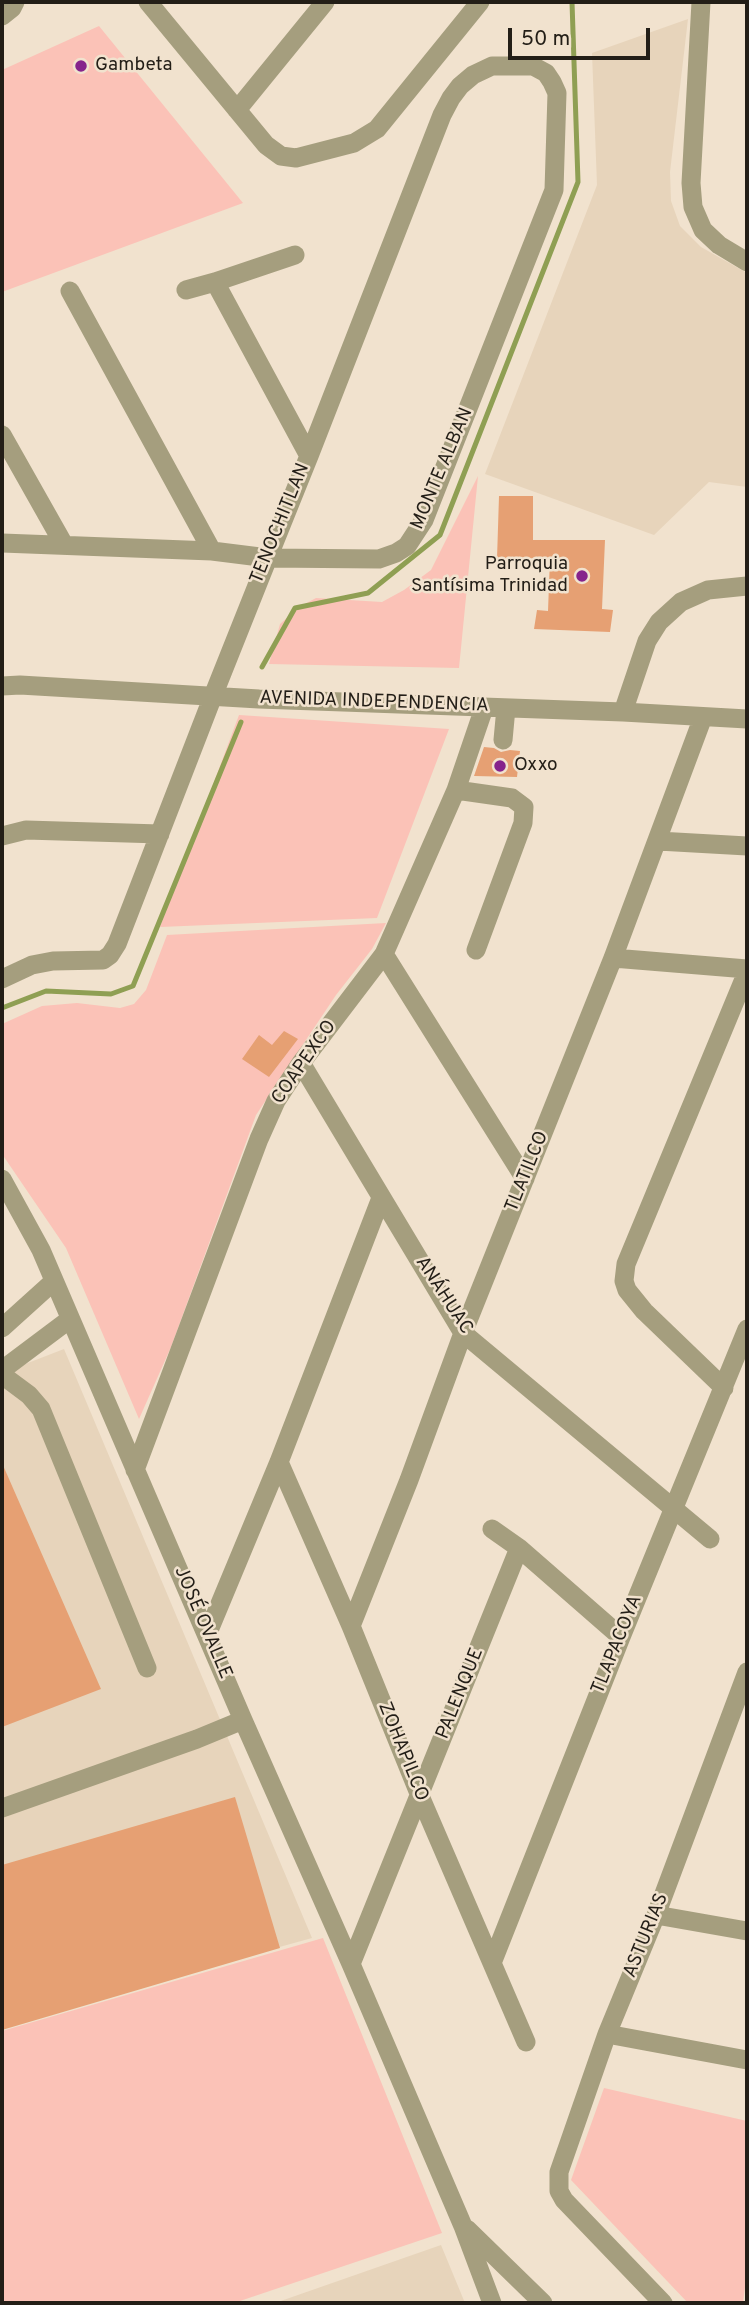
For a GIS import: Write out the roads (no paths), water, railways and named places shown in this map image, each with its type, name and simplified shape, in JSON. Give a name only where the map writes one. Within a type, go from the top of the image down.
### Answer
[{"type":"street","points":[[2,16],[15,2]]},
{"type":"street","points":[[237,110],[325,2]]},
{"type":"street","points":[[156,5],[266,145],[281,156],[296,158],[354,143],[366,137],[384,121],[480,2]]},
{"type":"street","points":[[701,2],[691,183],[693,207],[703,230],[719,245],[747,262]]},
{"type":"street","name":"TENOCHITLAN","points":[[2,979],[32,965],[53,961],[103,960],[117,944],[160,834],[222,696],[268,558],[450,98],[473,75],[492,66],[533,66],[545,73],[552,82]]},
{"type":"street","name":"MONTE ALBAN","points":[[2,542],[212,551],[268,558],[379,559],[396,553],[416,536],[424,520],[554,190],[557,93],[552,82]]},
{"type":"street","points":[[186,290],[295,255]]},
{"type":"street","points":[[215,282],[309,456]]},
{"type":"street","points":[[70,291],[212,551]]},
{"type":"street","points":[[2,435],[63,543]]},
{"type":"street","points":[[623,712],[647,641],[659,622],[681,602],[708,590],[747,586]]},
{"type":"street","name":"AVENIDA INDEPENDENCIA","points":[[2,686],[747,719]]},
{"type":"street","name":"COAPEXCO","points":[[135,1470],[259,1139],[276,1101],[301,1063],[384,954],[456,790],[484,708]]},
{"type":"street","points":[[503,740],[506,708]]},
{"type":"street","name":"TLATILCO","points":[[351,1626],[463,1333],[613,958],[703,717]]},
{"type":"street","points":[[456,790],[512,798],[524,807],[525,814],[476,950]]},
{"type":"street","points":[[2,836],[26,830],[160,834]]},
{"type":"street","points":[[658,841],[747,846]]},
{"type":"street","points":[[384,954],[525,1179]]},
{"type":"street","points":[[613,958],[747,970],[626,1264],[624,1281],[627,1290],[644,1311],[724,1388]]},
{"type":"street","name":"ANÁHUAC","points":[[301,1063],[463,1333],[710,1539]]},
{"type":"street","name":"JOSÉ OVALLE","points":[[2,1180],[41,1250],[351,1964],[463,2226],[492,2303]]},
{"type":"street","points":[[207,1635],[279,1461],[382,1198]]},
{"type":"street","points":[[2,1328],[54,1281]]},
{"type":"street","points":[[70,1319],[2,1372],[41,1409],[147,1668]]},
{"type":"street","name":"TLAPACOYA","points":[[492,1963],[747,1329]]},
{"type":"street","name":"ZOHAPILCO","points":[[279,1461],[526,2042]]},
{"type":"street","points":[[492,1529],[519,1548],[621,1637]]},
{"type":"street","name":"PALENQUE","points":[[351,1964],[519,1548]]},
{"type":"street","name":"ASTURIAS","points":[[663,2303],[564,2200],[559,2191],[559,2172],[607,2034],[656,1915],[747,1672]]},
{"type":"street","points":[[2,1808],[243,1720]]},
{"type":"street","points":[[656,1915],[747,1931]]},
{"type":"street","points":[[607,2034],[747,2060]]},
{"type":"street","points":[[463,2226],[543,2303]]},
{"type":"waterway","points":[[262,667],[295,608],[368,593],[440,535],[578,182],[572,2]]},
{"type":"waterway","points":[[2,1008],[46,991],[111,994],[133,986],[241,722]]},
{"type":"place","name":"Gambeta","points":[[81,66]]},
{"type":"place","name":"Parroquia Santísima Trinidad","points":[[582,576]]},
{"type":"place","name":"Oxxo","points":[[500,766]]}]
